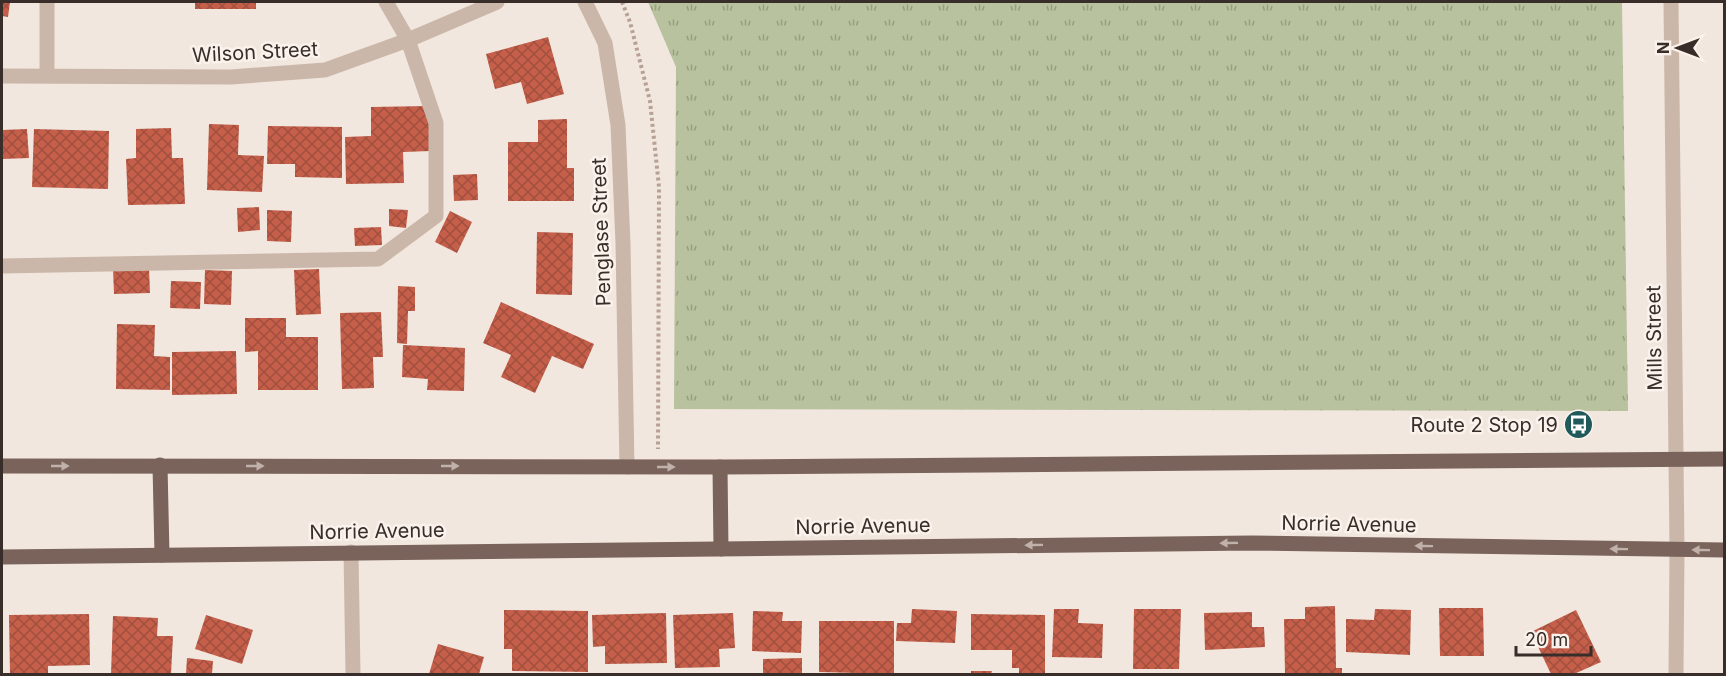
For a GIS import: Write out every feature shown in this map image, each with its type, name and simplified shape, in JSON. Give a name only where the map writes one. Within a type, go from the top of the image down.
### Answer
[{"type":"main road","points":[[2,466],[720,467],[1725,459]]},
{"type":"main road","points":[[160,465],[162,555]]},
{"type":"main road","points":[[720,467],[721,549]]},
{"type":"main road","name":"Norrie Avenue","points":[[2,557],[1252,543],[1725,550]]},
{"type":"street","points":[[47,2],[47,75]]},
{"type":"street","points":[[2,266],[378,259],[436,216],[436,123],[408,40],[386,2]]},
{"type":"street","name":"Wilson Street","points":[[2,76],[231,77],[325,70],[408,40],[497,2]]},
{"type":"street","name":"Penglase Street","points":[[585,2],[605,43],[618,125],[627,466]]},
{"type":"street","name":"Mills Street","points":[[1671,2],[1677,459],[1676,675]]},
{"type":"street","points":[[351,552],[353,675]]},
{"type":"path","points":[[622,2],[630,22],[650,101],[659,187],[658,466]]},
{"type":"green space","points":[[648,2],[1622,2],[1628,411],[674,409],[676,67]]},
{"type":"building","points":[[2,2],[10,2],[8,17],[2,16]]},
{"type":"building","points":[[195,2],[256,2],[256,9],[195,9]]},
{"type":"building","points":[[548,37],[564,94],[527,104],[521,82],[495,89],[486,54]]},
{"type":"building","points":[[429,106],[430,151],[403,152],[404,183],[346,184],[345,137],[371,136],[371,107]]},
{"type":"building","points":[[567,119],[567,168],[574,168],[574,201],[508,201],[508,142],[538,142],[538,120]]},
{"type":"building","points":[[209,124],[239,125],[238,155],[264,156],[262,192],[207,190]]},
{"type":"building","points":[[268,126],[342,127],[342,178],[295,177],[295,164],[267,164]]},
{"type":"building","points":[[171,128],[172,158],[183,158],[185,204],[128,205],[126,159],[136,158],[136,129]]},
{"type":"building","points":[[27,129],[29,158],[2,159],[2,130]]},
{"type":"building","points":[[34,129],[109,131],[108,189],[32,187]]},
{"type":"building","points":[[477,174],[478,200],[454,201],[453,175]]},
{"type":"building","points":[[259,207],[260,230],[238,232],[237,208]]},
{"type":"building","points":[[389,209],[408,210],[406,228],[389,226]]},
{"type":"building","points":[[267,210],[292,211],[291,242],[267,241]]},
{"type":"building","points":[[450,211],[472,222],[457,253],[435,242]]},
{"type":"building","points":[[381,227],[382,245],[355,246],[354,228]]},
{"type":"building","points":[[537,232],[573,233],[572,295],[536,294]]},
{"type":"building","points":[[149,268],[150,293],[114,294],[113,269]]},
{"type":"building","points":[[319,269],[321,314],[296,315],[294,270]]},
{"type":"building","points":[[205,270],[232,271],[231,305],[204,304]]},
{"type":"building","points":[[171,281],[201,282],[200,309],[170,308]]},
{"type":"building","points":[[398,286],[415,287],[415,311],[408,311],[407,344],[397,343]]},
{"type":"building","points":[[501,302],[594,344],[583,369],[552,356],[535,393],[501,377],[511,355],[483,343]]},
{"type":"building","points":[[381,312],[383,357],[373,357],[374,388],[342,389],[340,313]]},
{"type":"building","points":[[245,318],[286,318],[286,337],[318,337],[318,390],[258,390],[258,351],[245,352]]},
{"type":"building","points":[[117,324],[155,325],[154,356],[170,357],[170,390],[116,389]]},
{"type":"building","points":[[403,345],[465,348],[464,391],[427,390],[428,379],[402,377]]},
{"type":"building","points":[[236,351],[237,394],[172,395],[172,352]]},
{"type":"building","points":[[1335,606],[1336,668],[1342,668],[1342,674],[1285,674],[1284,619],[1305,619],[1305,607]]},
{"type":"building","points":[[1439,608],[1483,608],[1484,656],[1440,656]]},
{"type":"building","points":[[912,609],[957,611],[955,643],[896,641],[897,623],[911,623]]},
{"type":"building","points":[[1054,609],[1079,609],[1078,623],[1103,624],[1102,658],[1052,657]]},
{"type":"building","points":[[1134,609],[1181,609],[1179,669],[1133,669]]},
{"type":"building","points":[[1375,609],[1411,610],[1410,655],[1346,652],[1346,619],[1374,620]]},
{"type":"building","points":[[504,610],[588,611],[588,672],[512,671],[512,649],[504,649]]},
{"type":"building","points":[[1576,610],[1601,662],[1574,674],[1551,674],[1531,632]]},
{"type":"building","points":[[753,611],[783,612],[782,621],[802,621],[801,653],[752,651]]},
{"type":"building","points":[[1252,612],[1252,627],[1264,627],[1265,647],[1205,650],[1204,613]]},
{"type":"building","points":[[666,613],[667,663],[605,664],[605,646],[593,647],[592,615]]},
{"type":"building","points":[[733,613],[735,648],[719,649],[720,667],[675,668],[673,615]]},
{"type":"building","points":[[89,614],[90,665],[48,666],[48,674],[10,674],[9,615]]},
{"type":"building","points":[[971,614],[1045,615],[1045,674],[1019,674],[1019,668],[1012,668],[1012,650],[971,650]]},
{"type":"building","points":[[206,615],[253,630],[242,664],[195,649]]},
{"type":"building","points":[[113,616],[158,618],[157,636],[173,636],[171,674],[111,674]]},
{"type":"building","points":[[819,621],[894,621],[894,674],[819,672]]},
{"type":"building","points":[[438,644],[484,657],[479,674],[429,674]]},
{"type":"building","points":[[187,658],[213,661],[212,674],[186,674]]},
{"type":"building","points":[[802,658],[802,673],[763,673],[763,659]]},
{"type":"building","points":[[971,671],[992,671],[991,674],[971,674]]},
{"type":"place","name":"Route 2 Stop 19","points":[[1579,425]]}]
